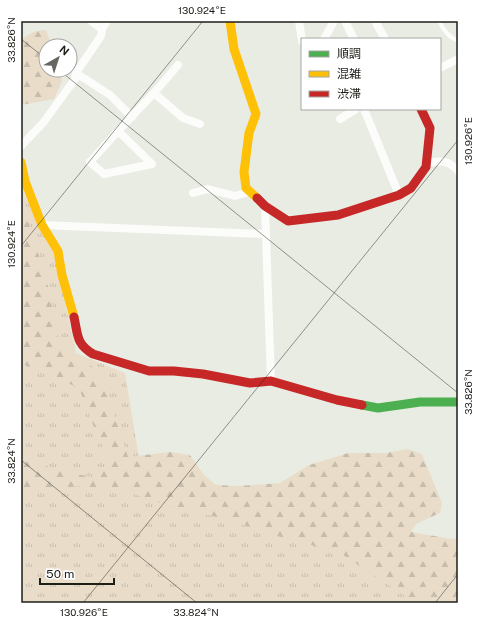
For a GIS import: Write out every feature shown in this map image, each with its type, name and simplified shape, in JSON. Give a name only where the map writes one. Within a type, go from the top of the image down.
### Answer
[{"type":"street","points":[[91,21],[102,29]]},
{"type":"street","points":[[78,71],[101,36],[102,29],[107,21]]},
{"type":"street","points":[[230,21],[234,49],[256,114],[249,133],[244,172],[246,188],[265,206],[288,221],[338,215],[399,195],[411,188],[426,167],[430,128],[422,110]]},
{"type":"street","points":[[299,21],[302,38]]},
{"type":"street","points":[[325,38],[334,21]]},
{"type":"street","points":[[345,21],[354,38]]},
{"type":"street","points":[[375,21],[384,38]]},
{"type":"street","points":[[441,68],[458,59]]},
{"type":"street","points":[[118,131],[152,164],[104,174],[90,162],[118,131],[154,93],[178,65]]},
{"type":"street","points":[[78,75],[110,96],[132,117]]},
{"type":"street","points":[[21,146],[43,123],[75,78]]},
{"type":"street","points":[[154,93],[183,118],[200,124]]},
{"type":"street","points":[[340,119],[354,110]]},
{"type":"street","points":[[364,110],[399,195]]},
{"type":"street","points":[[426,163],[443,161],[454,166],[458,171]]},
{"type":"street","points":[[21,162],[25,181],[42,225],[58,252],[62,275],[80,344],[93,354],[149,371],[174,371],[203,374],[250,383],[271,381],[337,400],[378,408],[420,402],[458,402]]},
{"type":"street","points":[[193,193],[208,190],[235,196],[249,192]]},
{"type":"street","points":[[265,206],[271,381]]},
{"type":"street","points":[[42,225],[265,234]]},
{"type":"lane","points":[[439,21],[443,29],[458,41]]},
{"type":"green space","points":[[46,30],[49,38],[38,38],[38,78],[61,78],[62,81],[54,99],[21,105],[21,39],[36,31]]},
{"type":"green space","points":[[21,169],[24,194],[54,253],[76,353],[125,373],[143,482],[352,534],[441,603],[21,603]]},
{"type":"green space","points":[[21,199],[51,296],[59,344],[94,368],[104,383],[128,457],[170,452],[190,455],[204,475],[216,485],[239,486],[280,483],[309,465],[348,453],[386,453],[408,449],[422,454],[442,503],[440,513],[416,524],[411,532],[452,539],[458,538],[458,603],[416,603],[340,553],[225,519],[173,507],[121,490],[80,486],[41,490],[21,487],[21,454],[55,470],[97,478],[111,463],[97,435],[79,388],[21,363]]},
{"type":"traffic: fast","points":[[362,405],[378,408],[420,402],[458,402]]},
{"type":"traffic: slow","points":[[230,21],[234,49],[256,114],[249,133],[244,172],[246,188],[257,198]]},
{"type":"traffic: slow","points":[[21,162],[25,181],[42,225],[58,251],[62,275],[74,317]]},
{"type":"traffic: jam","points":[[257,198],[265,206],[288,221],[338,215],[399,195],[411,188],[426,167],[430,128],[421,110]]},
{"type":"traffic: jam","points":[[74,317],[77,334],[83,347],[93,354],[149,371],[174,371],[203,374],[250,383],[271,381],[337,400],[362,405]]}]
